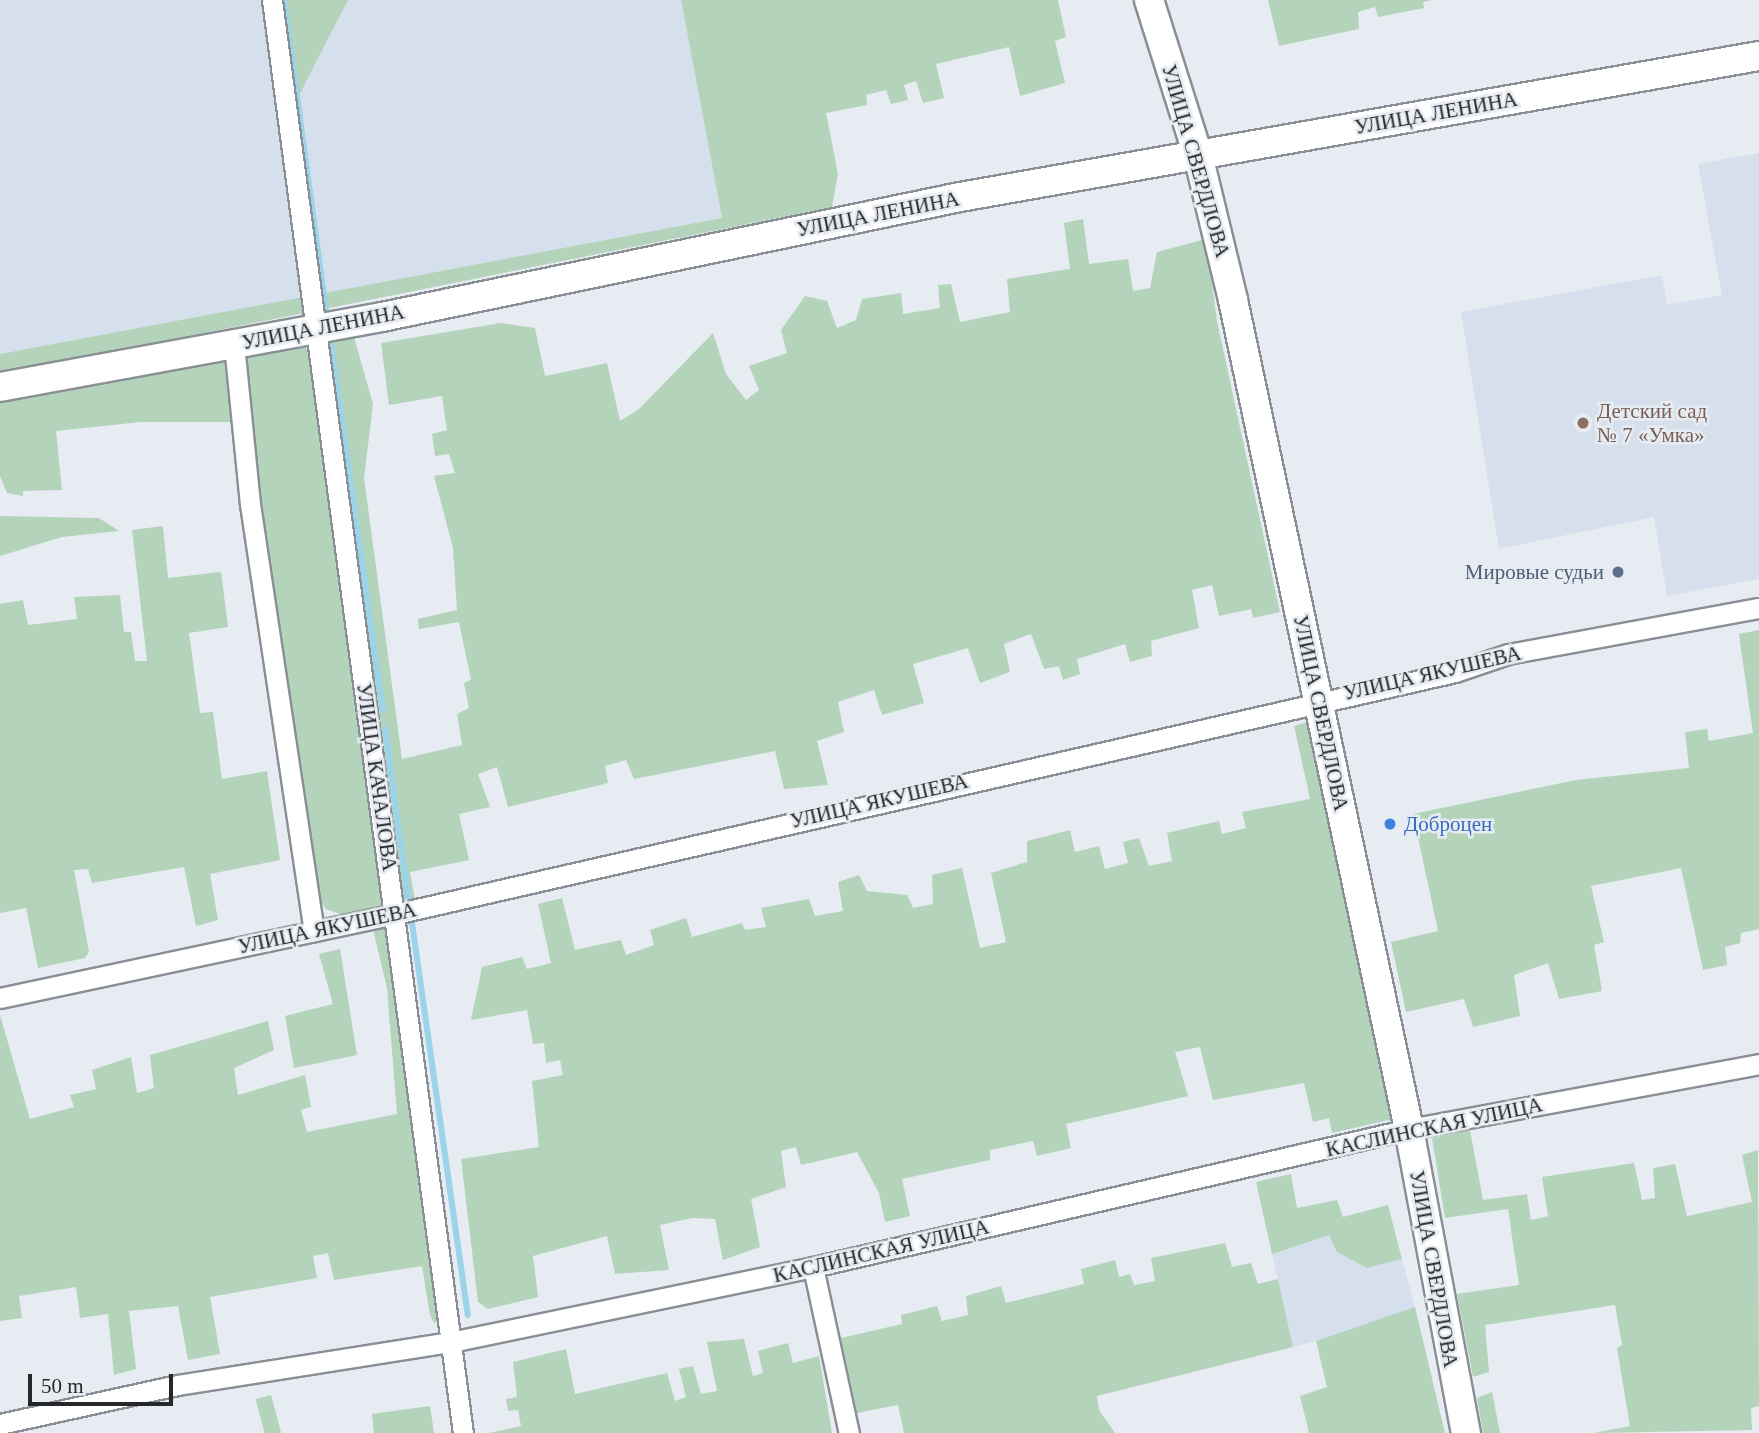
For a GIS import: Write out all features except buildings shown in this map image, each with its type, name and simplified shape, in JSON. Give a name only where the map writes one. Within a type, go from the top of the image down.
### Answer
[{"type":"street","name":"УЛИЦА КАЧАЛОВА","points":[[272,0],[463,1433]]},
{"type":"street","name":"УЛИЦА СВЕРДЛОВА","points":[[1149,0],[1198,155],[1409,1129],[1466,1433]]},
{"type":"street","name":"УЛИЦА ЛЕНИНА","points":[[0,387],[315,329],[960,197],[1759,56]]},
{"type":"street","points":[[234,344],[250,503],[314,931]]},
{"type":"street","name":"УЛИЦА ЯКУШЕВА","points":[[0,998],[395,914],[1318,700],[1455,672],[1508,654],[1759,608]]},
{"type":"street","name":"КАСЛИНСКАЯ УЛИЦА","points":[[0,1424],[178,1385],[450,1342],[813,1267],[1409,1129],[1759,1064]]},
{"type":"street","points":[[813,1267],[849,1433]]},
{"type":"shaded area","points":[[0,0],[264,0],[293,107],[348,0],[681,0],[722,218],[0,354]]},
{"type":"shaded area","name":"Детский сад № 7 «Умка»","points":[[1759,153],[1759,579],[1667,596],[1654,517],[1499,549],[1461,312],[1662,275],[1667,305],[1722,295],[1698,164]]},
{"type":"shaded area","points":[[1329,1235],[1367,1268],[1402,1259],[1415,1307],[1361,1329],[1293,1347],[1272,1254]]},
{"type":"green space","points":[[279,0],[348,0],[293,107]]},
{"type":"green space","points":[[681,0],[1058,0],[1066,37],[1055,41],[1065,83],[1020,96],[1009,47],[936,64],[944,98],[923,103],[916,81],[904,85],[908,100],[891,104],[886,90],[866,95],[867,105],[826,113],[838,174],[832,207],[0,374],[0,354],[722,218]]},
{"type":"green space","points":[[1268,0],[1432,0],[1423,2],[1424,8],[1378,17],[1375,7],[1358,12],[1359,29],[1279,46]]},
{"type":"green space","points":[[1083,219],[1089,264],[1128,259],[1133,291],[1150,288],[1157,252],[1206,239],[1217,321],[1280,612],[1253,618],[1251,609],[1219,616],[1212,585],[1192,590],[1199,628],[1151,641],[1152,656],[1130,662],[1125,644],[1077,659],[1080,674],[1063,680],[1059,666],[1044,669],[1031,634],[1004,644],[1010,672],[980,683],[968,648],[913,664],[924,703],[882,715],[874,690],[838,702],[844,732],[817,741],[828,785],[784,789],[775,751],[634,779],[626,760],[605,766],[608,783],[508,807],[497,767],[478,774],[490,807],[459,814],[469,860],[410,872],[415,900],[401,903],[321,337],[352,330],[373,404],[364,478],[402,759],[462,745],[457,714],[469,708],[464,683],[471,680],[459,622],[419,629],[418,619],[457,610],[453,548],[434,476],[455,473],[449,454],[435,456],[432,434],[447,430],[442,396],[389,405],[381,343],[501,323],[535,328],[545,376],[607,363],[620,421],[639,409],[713,333],[726,374],[746,400],[759,390],[749,366],[787,353],[781,330],[805,296],[827,301],[837,328],[856,320],[862,299],[901,293],[903,314],[940,308],[938,285],[951,284],[960,322],[1010,312],[1007,279],[1070,269],[1064,223]]},
{"type":"green space","points":[[302,344],[312,355],[387,898],[377,910],[343,915],[326,909],[315,894],[259,504],[245,356]]},
{"type":"green space","points":[[228,353],[236,422],[141,422],[56,431],[62,490],[23,491],[23,496],[7,493],[0,476],[0,395]]},
{"type":"green space","points":[[0,516],[99,518],[119,531],[62,537],[0,556]]},
{"type":"green space","points":[[163,526],[168,578],[221,572],[228,627],[189,633],[200,713],[213,712],[222,779],[267,771],[280,860],[210,874],[218,920],[196,926],[184,867],[92,883],[88,869],[74,870],[89,952],[85,958],[38,968],[26,908],[0,913],[0,604],[23,600],[28,625],[77,619],[74,597],[120,595],[124,632],[131,632],[135,661],[147,661],[132,530]]},
{"type":"green space","points":[[1759,630],[1759,929],[1741,933],[1740,943],[1725,947],[1727,965],[1703,970],[1681,868],[1591,886],[1604,942],[1594,945],[1602,991],[1559,999],[1548,963],[1514,975],[1520,1016],[1473,1027],[1464,999],[1406,1012],[1391,942],[1438,931],[1413,814],[1576,780],[1689,768],[1685,732],[1707,729],[1709,741],[1753,733],[1739,634]]},
{"type":"green space","points":[[1307,722],[1393,1119],[1332,1133],[1329,1118],[1313,1122],[1304,1083],[1213,1100],[1200,1047],[1175,1052],[1188,1096],[1066,1124],[1071,1148],[1037,1156],[1033,1141],[990,1150],[990,1160],[902,1179],[910,1216],[885,1222],[879,1193],[857,1152],[801,1165],[796,1147],[781,1151],[786,1187],[751,1199],[760,1247],[723,1260],[715,1219],[692,1218],[660,1225],[669,1270],[615,1274],[607,1236],[533,1256],[538,1297],[488,1309],[478,1302],[461,1159],[539,1147],[532,1081],[563,1075],[560,1060],[546,1063],[544,1043],[533,1044],[527,1010],[471,1020],[482,967],[522,957],[527,969],[551,963],[538,904],[562,898],[575,950],[621,940],[626,955],[654,945],[650,930],[686,918],[692,937],[742,923],[745,930],[766,927],[761,908],[809,899],[815,916],[843,911],[838,882],[859,875],[867,891],[907,895],[913,908],[933,904],[932,875],[962,868],[980,948],[1006,942],[991,873],[1027,862],[1027,841],[1070,830],[1075,852],[1099,846],[1105,869],[1128,863],[1123,842],[1139,838],[1149,866],[1172,861],[1167,833],[1219,821],[1222,834],[1246,828],[1242,812],[1310,799],[1294,726]]},
{"type":"green space","points":[[390,924],[442,1321],[434,1323],[430,1315],[422,1266],[334,1280],[328,1253],[313,1256],[317,1278],[210,1297],[220,1354],[188,1360],[178,1306],[129,1311],[136,1369],[114,1375],[108,1314],[80,1318],[76,1287],[19,1296],[22,1318],[0,1321],[0,1015],[30,1119],[74,1107],[70,1095],[96,1089],[92,1070],[131,1057],[137,1093],[154,1088],[150,1055],[268,1021],[274,1050],[234,1068],[238,1095],[305,1075],[311,1107],[301,1110],[307,1132],[397,1114],[387,988],[372,925]]},
{"type":"green space","points":[[340,949],[357,1055],[294,1068],[285,1016],[333,1004],[319,954]]},
{"type":"green space","points":[[1470,1130],[1483,1200],[1527,1194],[1531,1220],[1548,1216],[1542,1177],[1634,1163],[1642,1200],[1655,1198],[1653,1168],[1675,1164],[1687,1216],[1752,1202],[1742,1155],[1758,1150],[1759,1406],[1751,1408],[1752,1430],[1594,1433],[1630,1426],[1617,1348],[1622,1345],[1615,1305],[1485,1325],[1489,1372],[1473,1377],[1457,1294],[1519,1285],[1508,1209],[1445,1218],[1432,1138]]},
{"type":"green space","points":[[1291,1174],[1297,1208],[1337,1200],[1343,1217],[1388,1205],[1402,1259],[1367,1268],[1337,1252],[1329,1235],[1272,1254],[1256,1182]]},
{"type":"green space","points":[[1225,1243],[1232,1267],[1251,1263],[1258,1284],[1278,1279],[1293,1347],[1097,1396],[1099,1410],[1115,1433],[904,1433],[898,1405],[857,1413],[841,1338],[902,1324],[901,1315],[937,1306],[942,1321],[968,1315],[966,1296],[1001,1286],[1006,1303],[1084,1284],[1081,1269],[1115,1260],[1119,1277],[1130,1274],[1134,1285],[1155,1281],[1151,1258]]},
{"type":"green space","points":[[1415,1307],[1445,1433],[1309,1433],[1300,1396],[1327,1387],[1316,1341]]},
{"type":"green space","points":[[744,1339],[753,1376],[763,1373],[758,1351],[788,1343],[793,1363],[819,1356],[832,1433],[489,1433],[521,1426],[518,1410],[508,1411],[506,1399],[517,1397],[513,1362],[566,1349],[575,1394],[667,1373],[675,1401],[686,1397],[679,1369],[693,1366],[701,1394],[717,1391],[707,1342]]},
{"type":"green space","points":[[1492,1392],[1500,1433],[1483,1433],[1477,1398]]},
{"type":"green space","points":[[271,1395],[281,1433],[265,1433],[256,1399]]},
{"type":"green space","points":[[430,1406],[434,1433],[374,1433],[372,1414]]},
{"type":"waterway","points":[[284,0],[326,310]]},
{"type":"waterway","points":[[331,345],[383,710]]},
{"type":"waterway","points":[[385,729],[408,898]]},
{"type":"waterway","points":[[412,923],[468,1315]]},
{"type":"place","name":"Детский сад № 7 «Умка»","points":[[1583,423]]},
{"type":"place","name":"Мировые судьи","points":[[1618,572]]},
{"type":"place","name":"Доброцен","points":[[1390,824]]}]
